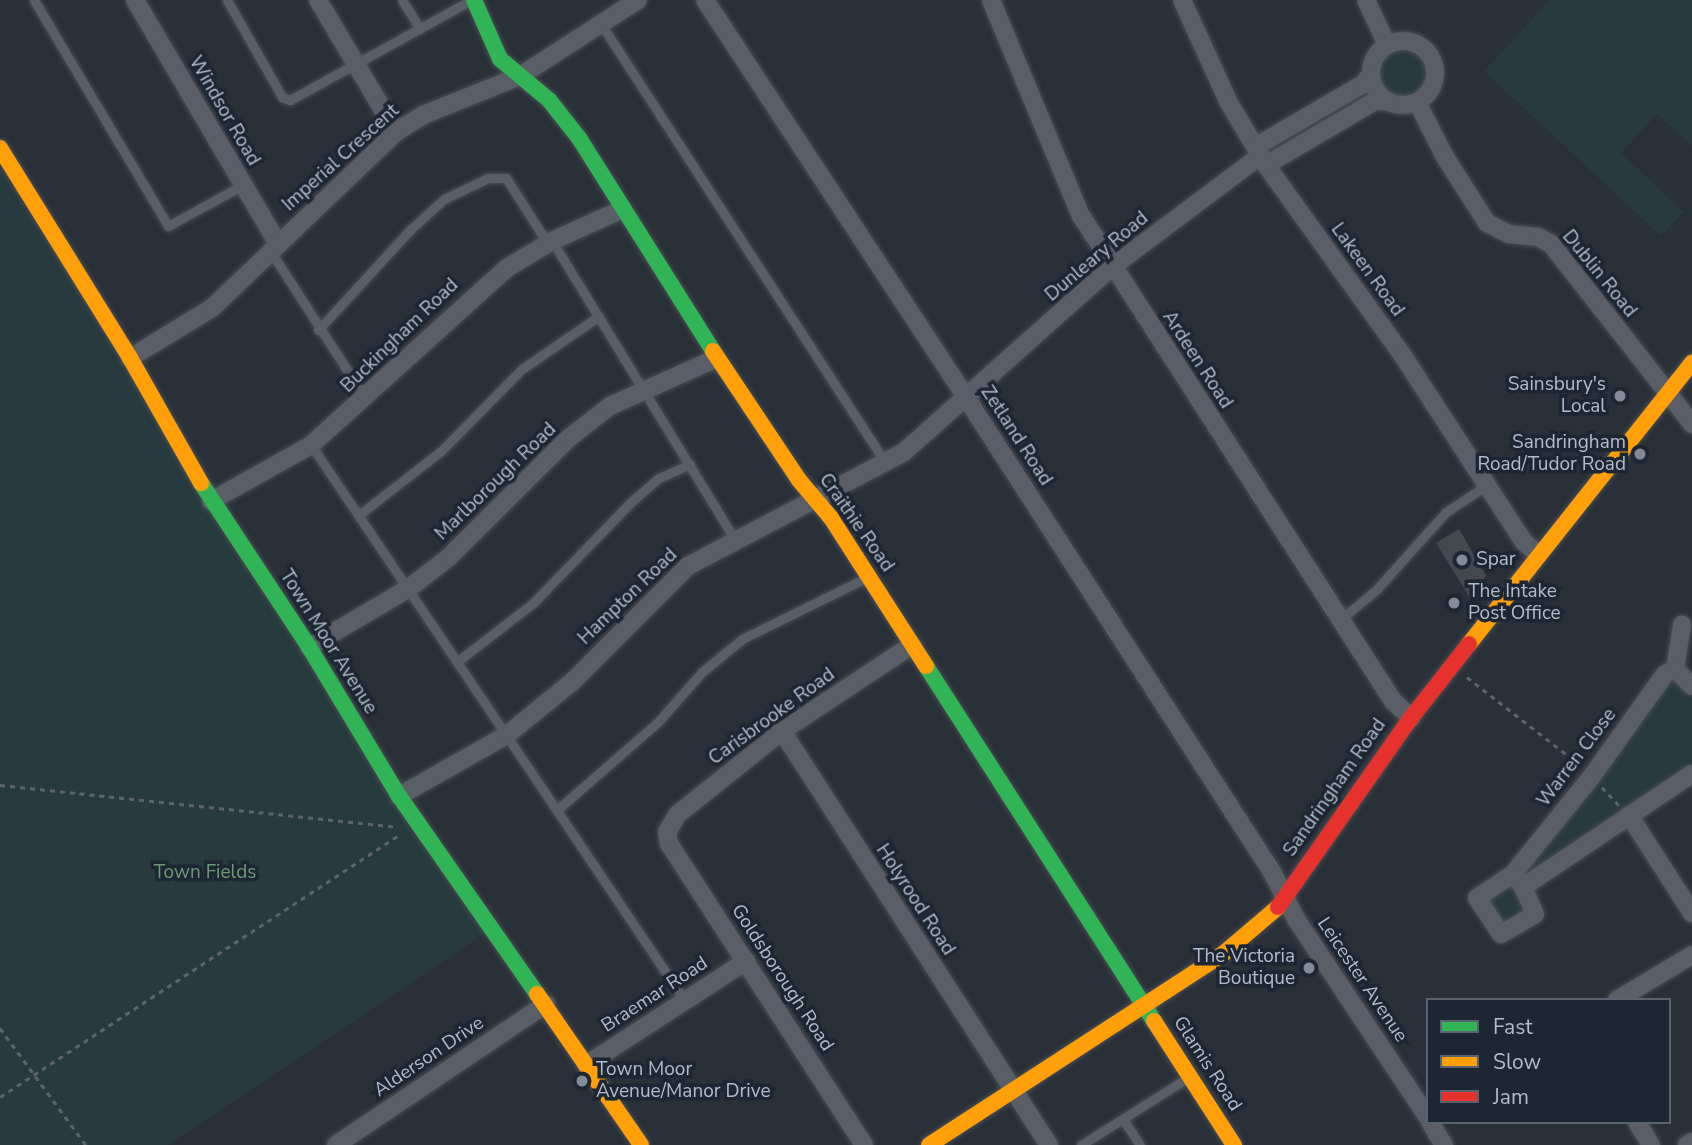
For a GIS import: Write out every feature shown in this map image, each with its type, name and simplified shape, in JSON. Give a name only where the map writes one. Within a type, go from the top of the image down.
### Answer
[{"type":"street","name":"Windsor Road","points":[[135,0],[243,185],[274,248]]},
{"type":"street","points":[[318,0],[396,132]]},
{"type":"street","name":"Craithie Road","points":[[472,0],[500,60],[549,100],[579,138],[717,358],[868,576],[1144,1005]]},
{"type":"street","name":"Imperial Crescent","points":[[130,358],[212,308],[396,132],[423,115],[520,76],[638,0]]},
{"type":"street","name":"Zetland Road","points":[[705,0],[967,399],[1286,900]]},
{"type":"street","name":"Ardeen Road","points":[[991,0],[1056,166],[1112,267],[1393,701],[1411,718]]},
{"type":"street","name":"Lakeen Road","points":[[1182,0],[1213,72],[1260,156],[1403,356],[1524,542],[1538,554]]},
{"type":"street","points":[[1366,0],[1387,45]]},
{"type":"street","points":[[1414,43],[1430,55],[1434,78],[1417,102],[1388,101],[1373,86],[1371,74],[1375,56],[1387,45],[1414,43]]},
{"type":"street","name":"Dunleary Road","points":[[967,399],[1112,267],[1260,156],[1363,84],[1371,74]]},
{"type":"street","name":"Dunleary Road","points":[[1260,156],[1374,101],[1388,101]]},
{"type":"street","name":"Dublin Road","points":[[1417,102],[1445,158],[1487,223],[1509,234],[1538,237],[1551,244],[1692,425]]},
{"type":"street","name":"Town Moor Avenue","points":[[0,148],[130,358],[211,501],[309,647],[399,796],[546,1004],[641,1145]]},
{"type":"street","name":"Buckingham Road","points":[[211,501],[311,444],[366,399],[466,300],[507,268],[550,242],[624,209]]},
{"type":"street","name":"Marlborough Road","points":[[309,647],[409,589],[448,558],[569,438],[610,406],[717,358]]},
{"type":"street","name":"Sandringham Road","points":[[929,1145],[1223,954],[1286,900],[1306,863],[1411,718],[1538,554],[1692,363]]},
{"type":"street","name":"Hampton Road","points":[[399,796],[507,734],[573,681],[688,566],[886,462],[967,399]]},
{"type":"street","points":[[1682,625],[1675,669],[1692,686]]},
{"type":"street","name":"Carisbrooke Road","points":[[667,832],[678,814],[782,731],[912,645]]},
{"type":"street","name":"Warren Close","points":[[1675,669],[1665,674],[1518,881],[1692,774]]},
{"type":"street","name":"Holyrood Road","points":[[782,731],[1049,1145]]},
{"type":"street","points":[[1629,815],[1692,913]]},
{"type":"street","name":"Goldsborough Road","points":[[667,832],[669,844],[864,1145]]},
{"type":"street","name":"Leicester Avenue","points":[[1286,900],[1426,1115]]},
{"type":"street","points":[[1620,998],[1692,955]]},
{"type":"street","name":"Braemar Road","points":[[586,1065],[746,961]]},
{"type":"street","name":"Alderson Drive","points":[[336,1145],[546,1004]]},
{"type":"street","name":"Glamis Road","points":[[1144,1005],[1234,1145]]},
{"type":"street","name":"Leicester Avenue","points":[[1431,1124],[1444,1145]]},
{"type":"street","points":[[1638,1124],[1651,1145]]},
{"type":"street","points":[[1687,1145],[1692,1142]]},
{"type":"lane","points":[[34,0],[168,226],[243,185]]},
{"type":"lane","points":[[227,0],[285,100],[357,65],[472,0]]},
{"type":"lane","points":[[402,0],[419,29]]},
{"type":"lane","points":[[601,24],[886,462]]},
{"type":"lane","points":[[318,330],[411,229],[444,199],[488,178],[506,178],[600,316],[735,540]]},
{"type":"lane","points":[[274,248],[318,330],[366,399]]},
{"type":"lane","points":[[360,514],[441,451],[522,369],[600,316]]},
{"type":"lane","points":[[311,444],[685,1001]]},
{"type":"lane","points":[[457,661],[533,603],[631,502],[659,478],[690,464]]},
{"type":"lane","points":[[1340,620],[1376,590],[1446,512],[1487,485]]},
{"type":"lane","points":[[557,810],[649,730],[702,672],[742,639],[868,576]]},
{"type":"lane","points":[[1081,1145],[1191,1076]]},
{"type":"lane","points":[[1123,1119],[1140,1145]]},
{"type":"path","points":[[1452,665],[1553,741],[1592,776],[1629,815]]},
{"type":"path","points":[[0,785],[410,828],[0,1097]]},
{"type":"path","points":[[0,1028],[86,1145]]},
{"type":"green space","points":[[1550,0],[1692,0],[1692,146],[1657,114],[1621,153],[1684,212],[1661,236],[1484,71]]},
{"type":"green space","points":[[1403,48],[1412,49],[1420,55],[1426,63],[1426,81],[1420,89],[1412,95],[1403,96],[1394,95],[1386,89],[1380,81],[1379,72],[1380,63],[1386,55],[1394,49]]},
{"type":"green space","name":"Town Fields","points":[[0,167],[488,931],[168,1145],[0,1145]]},
{"type":"green space","points":[[1675,677],[1692,700],[1692,764],[1533,869],[1529,867],[1669,679]]},
{"type":"green space","points":[[1513,883],[1527,911],[1506,924],[1486,903]]},
{"type":"building","name":"Spar","points":[[1459,529],[1486,576],[1470,598],[1436,543]]},
{"type":"traffic: fast","points":[[474,0],[500,59],[549,100],[579,138],[713,351]]},
{"type":"traffic: fast","points":[[201,483],[309,647],[399,796],[537,994]]},
{"type":"traffic: fast","points":[[926,666],[1154,1021]]},
{"type":"traffic: slow","points":[[0,148],[130,358],[201,483]]},
{"type":"traffic: slow","points":[[713,351],[799,480],[831,518],[926,666]]},
{"type":"traffic: slow","points":[[1469,644],[1692,363]]},
{"type":"traffic: slow","points":[[929,1145],[1223,954],[1278,907]]},
{"type":"traffic: slow","points":[[537,994],[641,1145]]},
{"type":"traffic: slow","points":[[1154,1021],[1234,1145]]},
{"type":"traffic: jam","points":[[1278,907],[1411,718],[1469,644]]},
{"type":"place","name":"Sainsbury's Local","points":[[1620,396]]},
{"type":"place","name":"Sandringham Road/Tudor Road","points":[[1640,454]]},
{"type":"place","name":"Spar","points":[[1462,560]]},
{"type":"place","name":"The Intake Post Office","points":[[1454,603]]},
{"type":"place","name":"The Victoria Boutique","points":[[1309,968]]},
{"type":"place","name":"Town Moor Avenue/Manor Drive","points":[[582,1081]]}]
